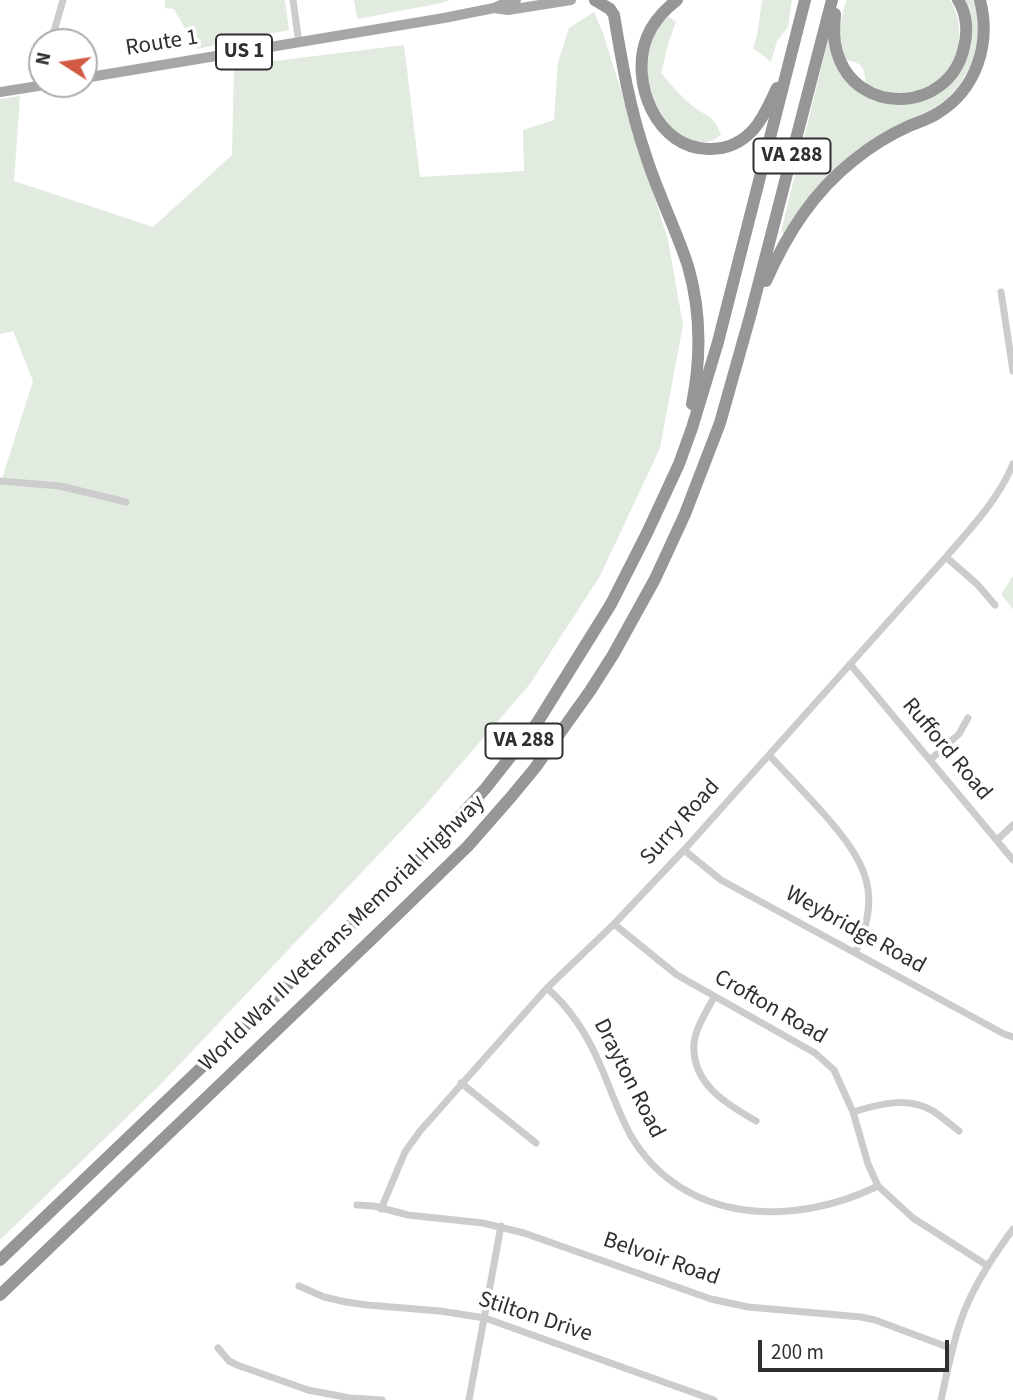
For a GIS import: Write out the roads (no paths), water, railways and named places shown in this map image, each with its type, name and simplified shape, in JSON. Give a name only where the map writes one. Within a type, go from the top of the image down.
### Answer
[{"type":"highway","points":[[595,0],[610,9],[614,16],[637,129],[691,279],[699,340],[690,415],[692,428]]},
{"type":"highway","points":[[677,0],[652,27],[644,47],[641,69],[650,108],[663,128],[678,141],[695,148],[714,149],[733,145],[747,135],[760,121],[790,59]]},
{"type":"highway","name":"World War II Veterans Memorial Highway","points":[[0,1260],[405,873],[485,789],[537,723],[606,613],[679,464],[718,342],[805,0]]},
{"type":"highway","points":[[834,0],[836,52],[844,68],[855,82],[870,93],[900,100],[930,92],[945,82],[959,64],[966,32],[958,0]]},
{"type":"highway","name":"World War II Veterans Memorial Highway","points":[[0,1294],[423,891],[486,826],[535,768],[601,673],[659,570],[712,446],[728,398],[834,0]]},
{"type":"highway","points":[[751,313],[778,253],[800,217],[826,185],[870,148],[892,134],[939,112],[964,89],[978,65],[983,47],[984,21],[980,0]]},
{"type":"main road","name":"Route 1","points":[[98,76],[409,24],[494,8],[516,0]]},
{"type":"main road","name":"Route 1","points":[[494,8],[508,10],[571,0]]},
{"type":"main road","points":[[0,92],[28,88]]},
{"type":"street","points":[[55,28],[63,0]]},
{"type":"street","points":[[293,0],[299,43]]},
{"type":"street","points":[[1001,292],[1013,370]]},
{"type":"street","name":"Surry Road","points":[[381,1209],[405,1152],[419,1131],[547,988],[614,924],[684,850],[946,557],[1010,479],[1013,464]]},
{"type":"street","points":[[0,481],[60,486],[126,502]]},
{"type":"street","points":[[946,557],[977,584],[995,605]]},
{"type":"street","name":"Rufford Road","points":[[850,664],[1013,860]]},
{"type":"street","points":[[930,760],[961,732],[968,718]]},
{"type":"street","points":[[769,755],[830,821],[859,859],[867,881],[869,905],[867,925],[855,953]]},
{"type":"street","points":[[997,840],[1013,825]]},
{"type":"street","name":"Weybridge Road","points":[[684,850],[721,880],[1013,1037]]},
{"type":"street","name":"Crofton Road","points":[[614,924],[677,975],[815,1053],[834,1070],[853,1112],[867,1164],[878,1186],[913,1218],[988,1266]]},
{"type":"street","name":"Drayton Road","points":[[547,988],[563,1004],[587,1040],[638,1146],[657,1168],[681,1187],[718,1204],[777,1213],[828,1205],[878,1186]]},
{"type":"street","points":[[714,997],[694,1043],[696,1060],[705,1080],[719,1098],[755,1121]]},
{"type":"street","points":[[461,1083],[536,1143]]},
{"type":"street","points":[[853,1112],[892,1103],[913,1104],[933,1111],[960,1131]]},
{"type":"street","name":"Belvoir Road","points":[[357,1205],[374,1206],[408,1215],[501,1227],[711,1299],[748,1307],[861,1317],[953,1349]]},
{"type":"street","points":[[469,1400],[501,1227]]},
{"type":"street","points":[[941,1400],[967,1305],[988,1266],[1013,1229]]},
{"type":"street","name":"Stilton Drive","points":[[299,1286],[324,1297],[345,1302],[485,1318],[714,1400]]},
{"type":"street","points":[[218,1348],[237,1365],[295,1386],[329,1395],[382,1400]]}]
